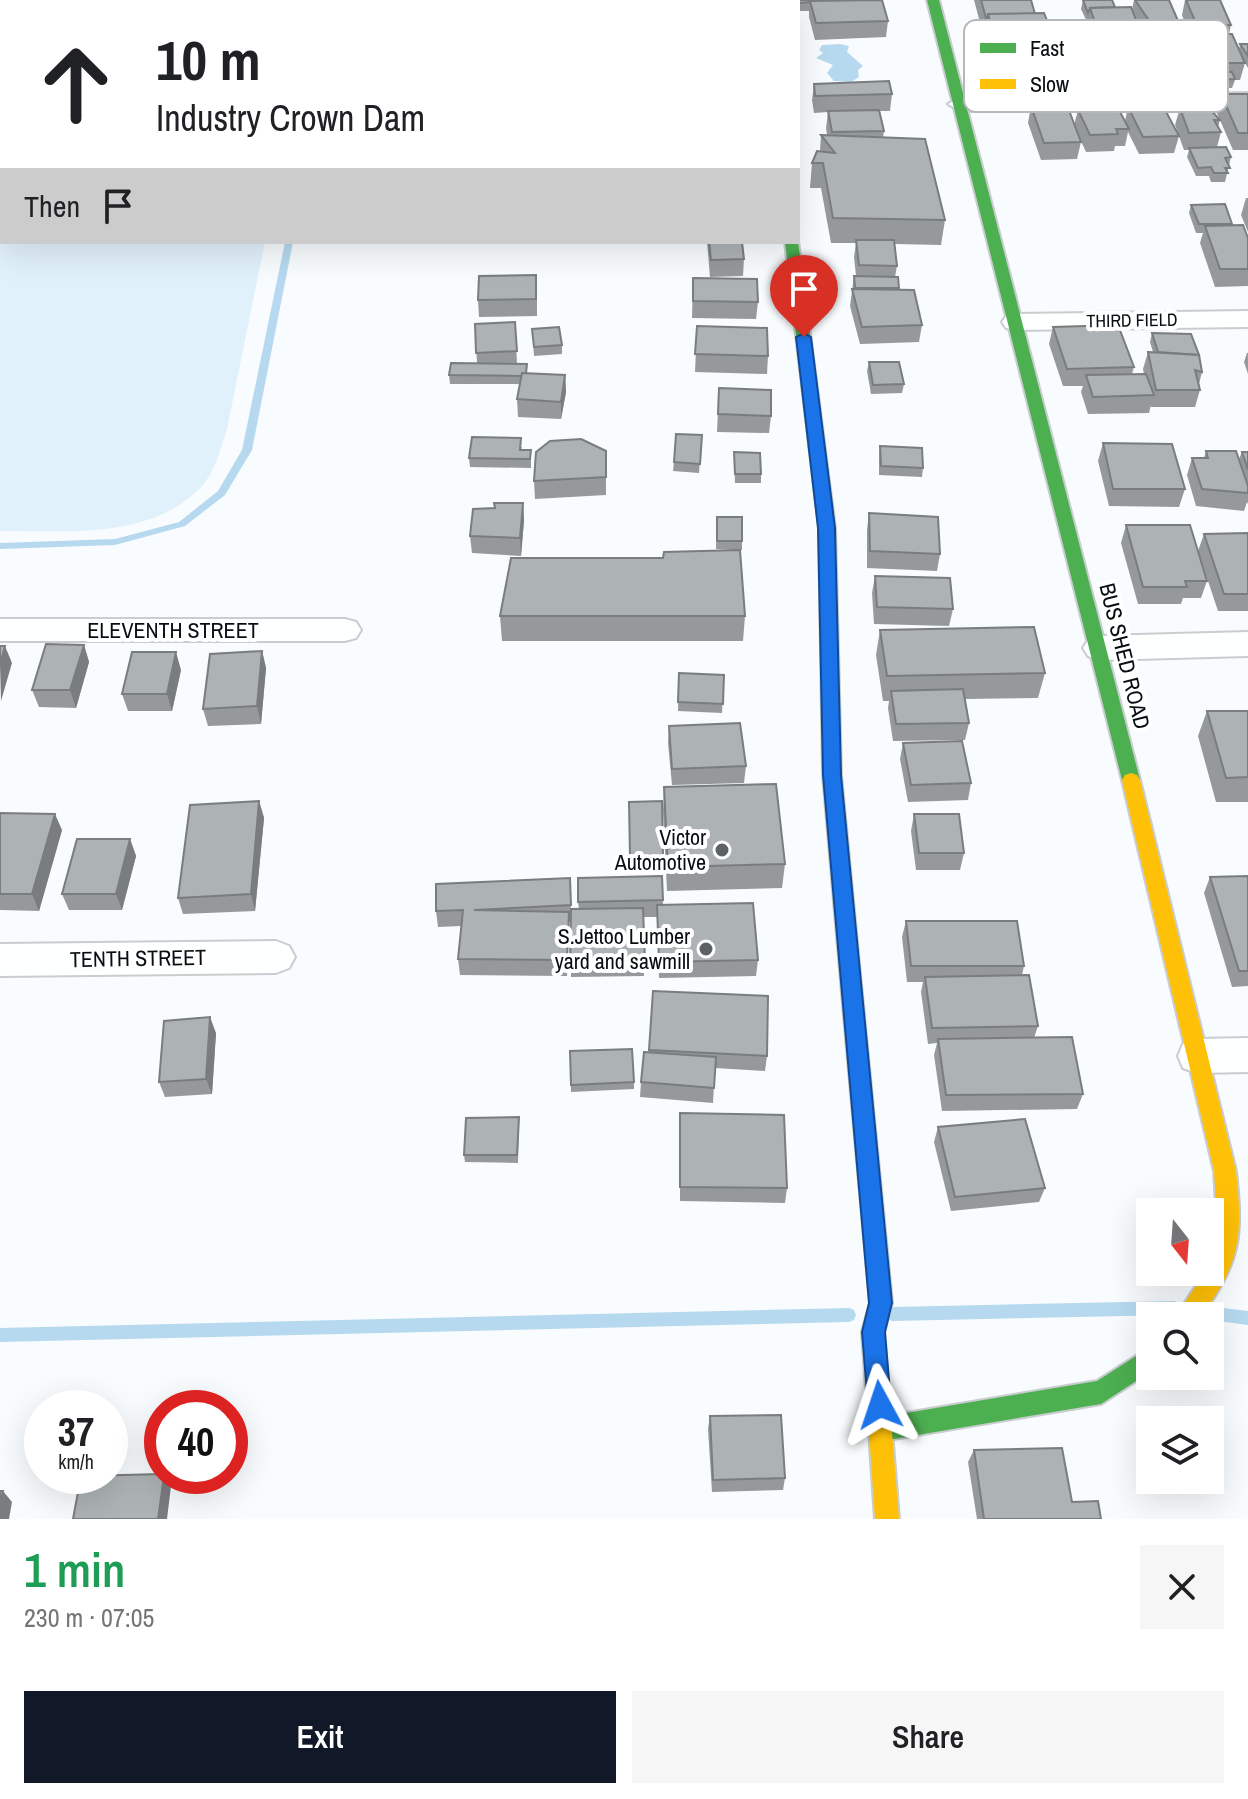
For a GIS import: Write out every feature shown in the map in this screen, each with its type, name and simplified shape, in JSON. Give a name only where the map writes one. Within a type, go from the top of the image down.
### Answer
[{"type":"street","name":"BUS SHED ROAD","points":[[933,0],[1099,648],[1225,1171],[1232,1242],[1222,1274],[1199,1302]]},
{"type":"street","points":[[1228,100],[1248,100]]},
{"type":"street","points":[[960,104],[964,104]]},
{"type":"street","points":[[792,244],[827,528],[832,775],[881,1303],[873,1332],[887,1519]]},
{"type":"street","name":"THIRD FIELD","points":[[1016,322],[1248,319]]},
{"type":"street","name":"ELEVENTH STREET","points":[[0,630],[345,630]]},
{"type":"street","points":[[1099,648],[1248,644]]},
{"type":"street","name":"TENTH STREET","points":[[0,960],[276,957]]},
{"type":"street","points":[[1197,1056],[1248,1055]]},
{"type":"street","points":[[882,1429],[1101,1392],[1136,1368]]},
{"type":"shaded area","points":[[0,244],[265,244],[227,429],[214,467],[202,486],[182,503],[159,516],[134,524],[80,531],[0,531]]},
{"type":"water","points":[[822,45],[849,46],[847,52],[863,66],[858,70],[859,77],[851,82],[834,81],[827,73],[833,65],[816,58],[823,53],[819,50]]},
{"type":"building","points":[[882,0],[888,21],[816,23],[810,1]]},
{"type":"building","points":[[981,0],[1031,0],[1035,14],[988,14],[986,20]]},
{"type":"building","points":[[1083,0],[1112,0],[1115,7],[1090,8],[1088,13]]},
{"type":"building","points":[[1135,0],[1169,0],[1178,20],[1149,20]]},
{"type":"building","points":[[1186,0],[1220,0],[1231,25],[1228,25],[1228,20],[1195,20]]},
{"type":"building","points":[[1131,7],[1136,20],[1094,20],[1090,8]]},
{"type":"building","points":[[1044,13],[1047,20],[990,20],[988,14]]},
{"type":"building","points":[[1228,34],[1232,34],[1245,63],[1228,63]]},
{"type":"building","points":[[1240,44],[1248,44],[1248,56]]},
{"type":"building","points":[[889,81],[892,94],[815,96],[814,84]]},
{"type":"building","points":[[1228,94],[1248,94],[1248,133],[1238,133],[1228,110]]},
{"type":"building","points":[[879,110],[884,131],[832,132],[828,111]]},
{"type":"building","points":[[1033,112],[1070,112],[1081,142],[1044,143]]},
{"type":"building","points":[[1079,112],[1120,112],[1129,129],[1116,129],[1118,134],[1090,135]]},
{"type":"building","points":[[1130,112],[1166,112],[1179,136],[1143,137]]},
{"type":"building","points":[[1181,112],[1213,112],[1220,120],[1214,120],[1221,132],[1189,133]]},
{"type":"building","points":[[821,135],[925,139],[945,220],[833,218],[823,163],[812,163],[817,151],[835,153]]},
{"type":"building","points":[[1226,147],[1231,157],[1225,158],[1230,168],[1225,168],[1228,173],[1214,173],[1211,167],[1198,168],[1189,148]]},
{"type":"building","points":[[1225,204],[1232,224],[1199,224],[1191,205]]},
{"type":"building","points":[[1243,225],[1248,238],[1248,269],[1220,269],[1205,226]]},
{"type":"building","points":[[856,240],[894,240],[897,266],[859,265]]},
{"type":"building","points":[[709,244],[742,244],[744,259],[711,260]]},
{"type":"building","points":[[536,275],[536,299],[478,300],[479,276]]},
{"type":"building","points":[[854,276],[898,277],[899,288],[855,288]]},
{"type":"building","points":[[693,278],[757,279],[758,302],[693,301]]},
{"type":"building","points":[[852,289],[914,290],[922,325],[862,327]]},
{"type":"building","points":[[515,322],[517,351],[476,353],[475,324]]},
{"type":"building","points":[[1118,325],[1134,367],[1067,369],[1053,327]]},
{"type":"building","points":[[697,326],[767,328],[768,356],[695,354]]},
{"type":"building","points":[[559,327],[562,345],[534,347],[532,329]]},
{"type":"building","points":[[1152,333],[1191,334],[1199,355],[1158,352]]},
{"type":"building","points":[[1148,352],[1199,355],[1202,372],[1195,370],[1200,390],[1156,390]]},
{"type":"building","points":[[869,362],[899,362],[904,384],[873,385]]},
{"type":"building","points":[[451,363],[527,364],[526,373],[522,376],[449,375]]},
{"type":"building","points":[[522,373],[565,375],[561,402],[517,399]]},
{"type":"building","points":[[1146,374],[1154,395],[1093,397],[1086,375]]},
{"type":"building","points":[[719,388],[771,390],[771,416],[718,414]]},
{"type":"building","points":[[676,434],[702,435],[700,464],[674,462]]},
{"type":"building","points":[[472,437],[521,438],[520,450],[531,450],[530,459],[469,458]]},
{"type":"building","points":[[581,439],[606,451],[606,477],[534,481],[536,452],[550,441]]},
{"type":"building","points":[[1103,443],[1172,444],[1185,489],[1113,489]]},
{"type":"building","points":[[880,446],[922,448],[923,468],[881,466]]},
{"type":"building","points":[[1206,451],[1236,451],[1248,493],[1202,489],[1192,458],[1208,458]]},
{"type":"building","points":[[734,452],[760,453],[761,474],[735,474]]},
{"type":"building","points":[[1242,452],[1248,452],[1248,470]]},
{"type":"building","points":[[494,503],[523,503],[520,538],[470,536],[473,509],[495,508]]},
{"type":"building","points":[[869,513],[938,517],[940,554],[870,551]]},
{"type":"building","points":[[717,517],[742,517],[742,541],[717,541]]},
{"type":"building","points":[[1126,525],[1190,525],[1207,581],[1185,581],[1187,587],[1143,587]]},
{"type":"building","points":[[1248,533],[1248,594],[1224,594],[1204,534]]},
{"type":"building","points":[[740,550],[745,616],[500,616],[511,558],[663,558],[664,552]]},
{"type":"building","points":[[875,576],[950,578],[953,609],[877,607]]},
{"type":"building","points":[[1034,627],[1045,673],[887,676],[880,630]]},
{"type":"building","points":[[46,644],[84,645],[70,690],[32,690]]},
{"type":"building","points":[[0,646],[5,646],[0,664]]},
{"type":"building","points":[[262,651],[257,706],[203,709],[210,654]]},
{"type":"building","points":[[132,652],[176,652],[167,694],[122,694]]},
{"type":"building","points":[[679,673],[724,675],[723,704],[678,702]]},
{"type":"building","points":[[963,689],[969,723],[896,724],[891,691]]},
{"type":"building","points":[[1207,711],[1248,711],[1248,777],[1226,778]]},
{"type":"building","points":[[740,723],[746,766],[672,769],[669,726]]},
{"type":"building","points":[[962,741],[971,783],[911,785],[903,743]]},
{"type":"building","name":"Victor Automotive","points":[[776,784],[785,864],[668,867],[664,787]]},
{"type":"building","points":[[259,801],[251,894],[178,898],[190,805]]},
{"type":"building","points":[[662,801],[663,855],[630,856],[629,802]]},
{"type":"building","points":[[0,813],[55,814],[32,894],[0,894]]},
{"type":"building","points":[[914,814],[959,814],[964,853],[919,853]]},
{"type":"building","points":[[77,839],[130,839],[116,894],[62,894]]},
{"type":"building","points":[[662,876],[663,900],[578,902],[578,878]]},
{"type":"building","points":[[1248,876],[1248,971],[1239,971],[1210,877]]},
{"type":"building","points":[[570,878],[571,905],[474,910],[569,912],[567,960],[458,959],[463,910],[436,911],[436,884]]},
{"type":"building","name":"S.Jettoo Lumber yard and sawmill","points":[[753,903],[758,960],[659,962],[657,905]]},
{"type":"building","points":[[643,908],[645,960],[570,961],[571,909]]},
{"type":"building","points":[[906,921],[1017,921],[1024,966],[911,966]]},
{"type":"building","points":[[1029,975],[1038,1026],[932,1028],[925,977]]},
{"type":"building","points":[[653,991],[768,996],[767,1056],[649,1050]]},
{"type":"building","points":[[210,1017],[206,1079],[159,1082],[164,1021]]},
{"type":"building","points":[[1072,1037],[1083,1094],[946,1095],[938,1039]]},
{"type":"building","points":[[632,1049],[634,1082],[571,1085],[570,1051]]},
{"type":"building","points":[[644,1052],[716,1057],[714,1088],[641,1082]]},
{"type":"building","points":[[680,1113],[784,1115],[787,1188],[680,1187]]},
{"type":"building","points":[[519,1117],[517,1155],[464,1155],[466,1118]]},
{"type":"building","points":[[1025,1119],[1045,1188],[955,1197],[938,1127]]},
{"type":"building","points":[[781,1415],[785,1478],[713,1480],[710,1416]]},
{"type":"building","points":[[1062,1448],[1072,1502],[1098,1501],[1101,1519],[984,1519],[974,1450]]},
{"type":"building","points":[[144,1474],[144,1494],[161,1494],[158,1519],[73,1519],[78,1494],[128,1494],[128,1475]]},
{"type":"waterway","points":[[0,546],[115,542],[182,524],[222,493],[247,450],[289,244]]},
{"type":"waterway","points":[[892,1314],[1136,1309]]},
{"type":"waterway","points":[[0,1335],[849,1315]]},
{"type":"waterway","points":[[1224,1315],[1248,1318]]},
{"type":"traffic: fast","points":[[933,0],[1131,780]]},
{"type":"traffic: fast","points":[[792,244],[827,528],[832,775],[854,1016]]},
{"type":"traffic: fast","points":[[882,1429],[1101,1392],[1136,1368]]},
{"type":"traffic: slow","points":[[1131,780],[1225,1171],[1229,1216],[1226,1249],[1213,1279],[1198,1302]]},
{"type":"traffic: slow","points":[[854,1016],[881,1303],[873,1332],[887,1519]]},
{"type":"place","name":"Victor Automotive","points":[[722,850]]},
{"type":"place","name":"S.Jettoo Lumber yard and sawmill","points":[[706,949]]},
{"type":"route","points":[[804,337],[827,528],[832,775],[881,1303],[873,1332],[880,1405]]}]
